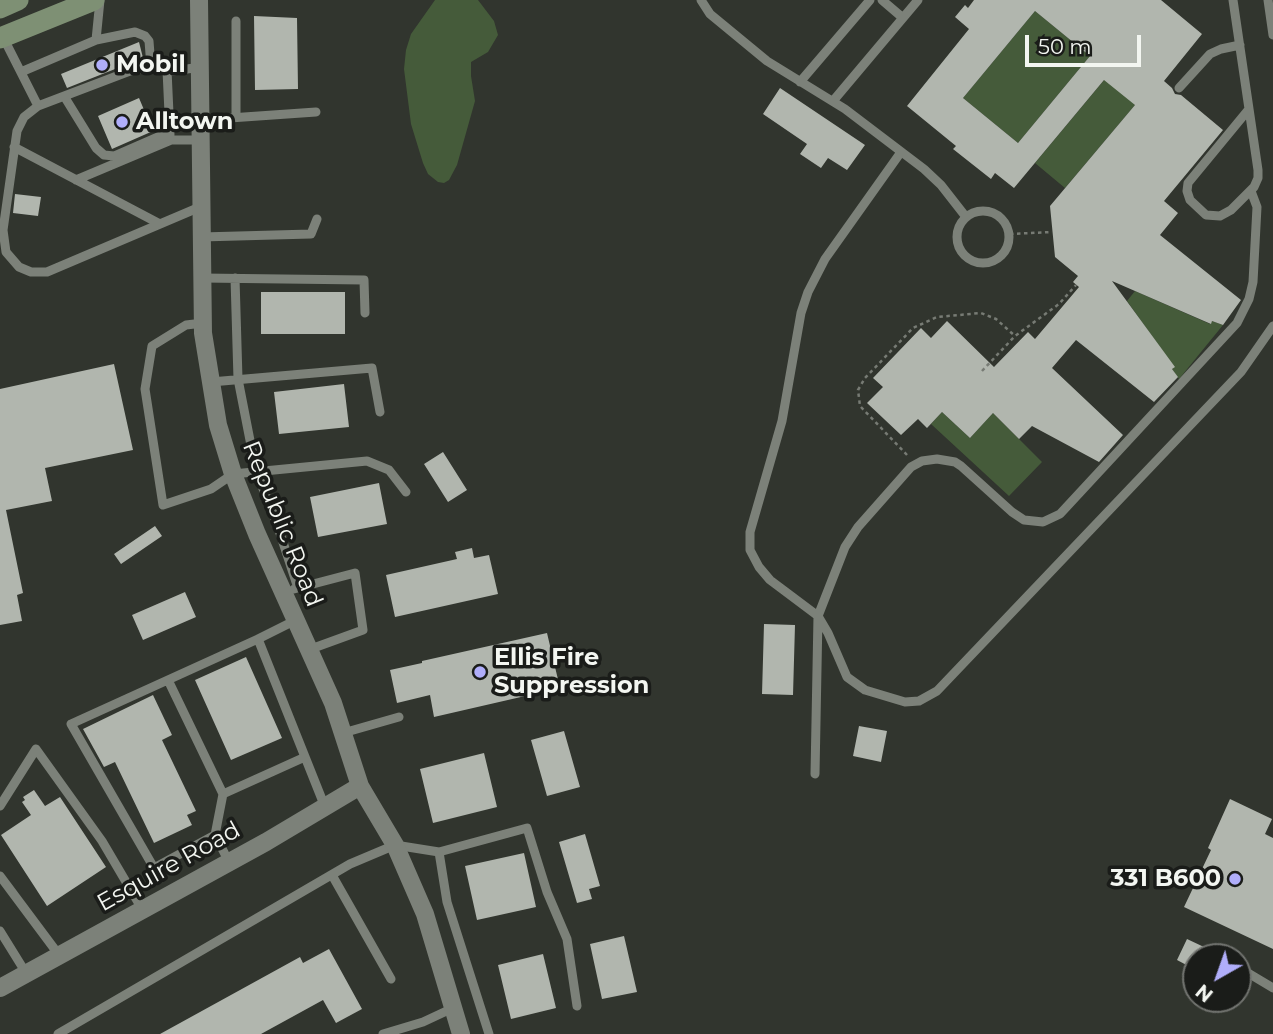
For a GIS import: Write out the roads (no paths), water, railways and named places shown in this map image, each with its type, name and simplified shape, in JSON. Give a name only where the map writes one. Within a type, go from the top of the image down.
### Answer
[{"type":"main road","points":[[0,8],[18,0]]},
{"type":"main road","points":[[1,35],[63,6],[94,0]]},
{"type":"street","name":"Republic Road","points":[[199,0],[203,323],[218,425],[233,474],[290,589],[294,621],[333,703],[360,786],[395,845],[425,914],[461,1034]]},
{"type":"street","name":"Esquire Road","points":[[0,988],[229,862],[360,786]]},
{"type":"lane","points":[[96,40],[100,0]]},
{"type":"lane","points":[[701,0],[709,14],[747,46],[833,101],[936,179],[966,217]]},
{"type":"lane","points":[[800,82],[870,0]]},
{"type":"lane","points":[[882,0],[903,18]]},
{"type":"lane","points":[[833,101],[918,0]]},
{"type":"lane","points":[[1233,0],[1258,170],[1257,181],[1251,191],[1231,210],[1214,217],[1199,210],[1190,200],[1187,189],[1191,179],[1249,109]]},
{"type":"lane","points":[[1268,0],[1273,35]]},
{"type":"lane","points":[[236,21],[236,117]]},
{"type":"lane","points":[[20,72],[96,40],[135,32],[149,41],[152,50],[151,67]]},
{"type":"lane","points":[[1,35],[38,106]]},
{"type":"lane","points":[[1179,89],[1210,54],[1240,45]]},
{"type":"lane","points":[[200,207],[47,272],[22,268],[6,253],[2,237],[20,123],[27,114],[38,106],[130,71],[151,67],[167,70],[201,67]]},
{"type":"lane","points":[[167,70],[170,136]]},
{"type":"lane","points":[[64,96],[96,148],[106,156],[170,136],[201,140]]},
{"type":"lane","points":[[201,120],[316,113]]},
{"type":"lane","points":[[76,180],[170,136]]},
{"type":"lane","points":[[15,148],[160,224]]},
{"type":"lane","points":[[901,152],[825,259],[813,281],[802,313],[782,421],[750,532],[750,550],[759,567],[770,580],[818,616],[844,673],[854,684],[865,690],[905,702],[932,696],[1241,372],[1273,327]]},
{"type":"lane","points":[[815,774],[818,616],[848,540],[914,465],[937,459],[955,462],[1015,516],[1029,522],[1048,521],[1060,514],[1237,323],[1249,299],[1253,282],[1257,207],[1251,191]]},
{"type":"lane","points":[[983,210],[993,212],[1006,224],[1010,234],[1008,246],[1000,258],[986,263],[975,262],[962,253],[957,237],[958,228],[966,217],[983,210]]},
{"type":"lane","points":[[201,237],[311,233],[317,219]]},
{"type":"lane","points":[[202,278],[363,280],[365,313]]},
{"type":"lane","points":[[235,278],[238,379],[256,471],[276,521],[290,589],[355,573],[363,630],[307,650]]},
{"type":"lane","points":[[203,323],[186,325],[152,346],[145,388],[163,505],[212,489],[233,474],[367,461],[390,470],[406,492]]},
{"type":"lane","points":[[211,382],[372,368],[380,412]]},
{"type":"lane","points":[[215,835],[154,868],[71,724],[294,621]]},
{"type":"lane","points":[[258,639],[325,807]]},
{"type":"lane","points":[[168,680],[223,794],[215,835],[229,862]]},
{"type":"lane","points":[[343,733],[399,717]]},
{"type":"lane","points":[[0,806],[36,750],[102,841],[142,909]]},
{"type":"lane","points":[[223,794],[305,757]]},
{"type":"lane","points":[[58,1034],[350,864],[395,845],[439,852],[527,828],[547,892],[567,939],[577,1006]]},
{"type":"lane","points":[[439,852],[447,902],[489,1034]]},
{"type":"lane","points":[[332,875],[391,979]]},
{"type":"lane","points":[[0,876],[59,955]]},
{"type":"lane","points":[[0,931],[26,973]]},
{"type":"lane","points":[[1252,975],[1273,988]]},
{"type":"lane","points":[[383,1034],[423,1022],[453,1008]]},
{"type":"place","name":"Mobil","points":[[102,65]]},
{"type":"place","name":"Alltown","points":[[122,122]]},
{"type":"place","name":"Ellis Fire Suppression","points":[[480,672]]},
{"type":"place","name":"331 B600","points":[[1235,879]]}]
